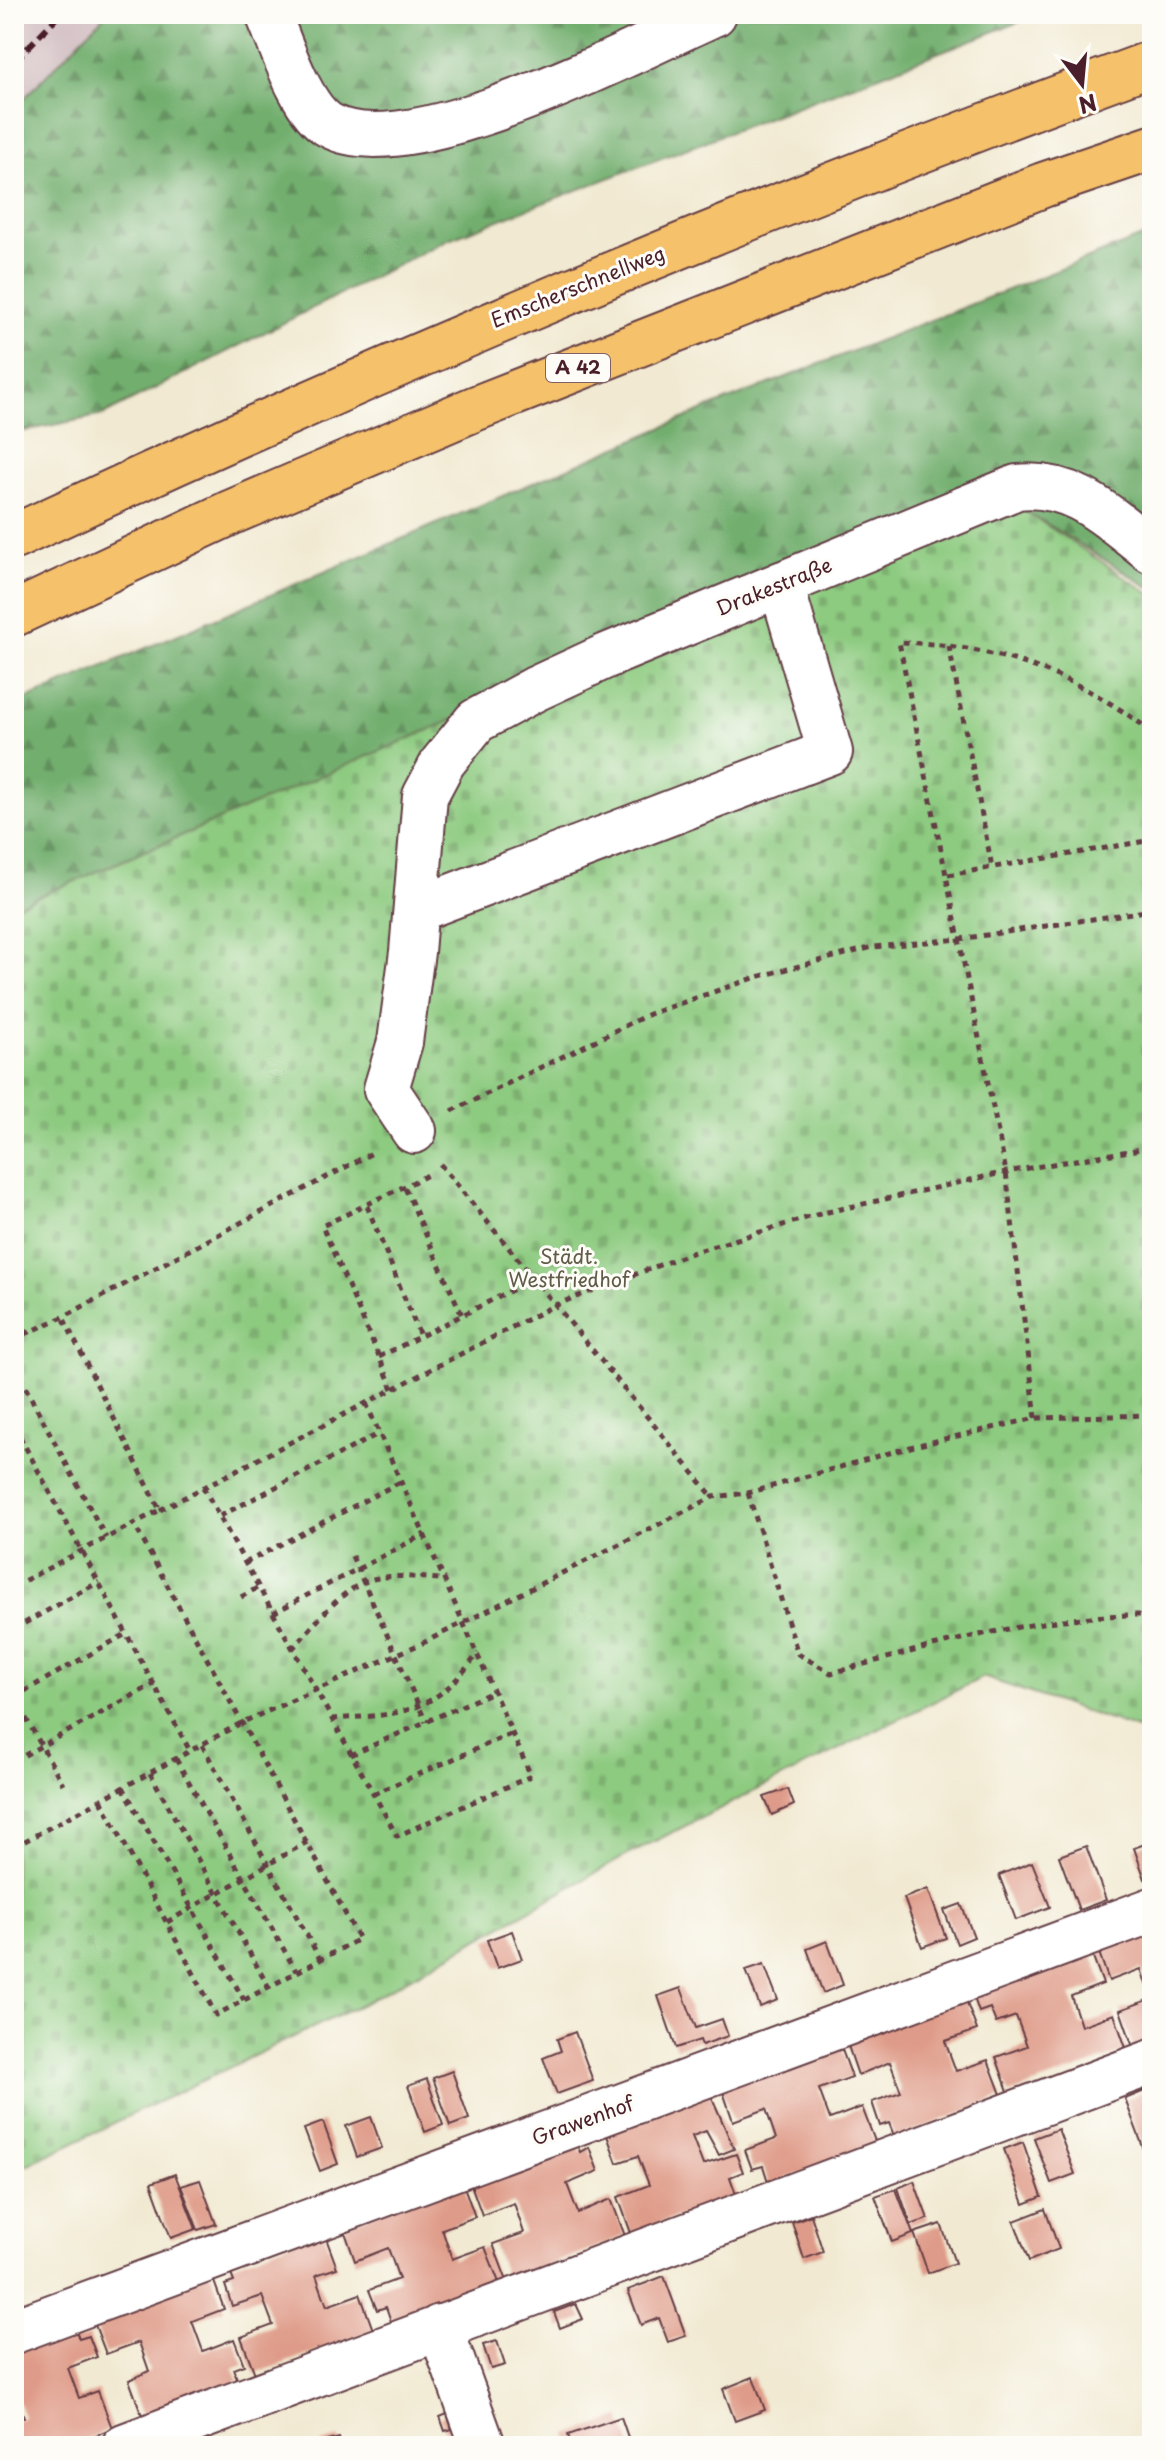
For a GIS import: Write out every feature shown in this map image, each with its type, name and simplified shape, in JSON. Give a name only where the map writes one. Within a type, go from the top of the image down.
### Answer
[{"type":"highway","name":"Emscherschnellweg","points":[[14,537],[263,421],[542,301],[917,149],[1152,63]]},
{"type":"highway","name":"A 42","points":[[14,614],[232,512],[474,409],[1043,185],[1152,148]]},
{"type":"street","points":[[268,14],[311,109],[329,125],[379,136],[423,129],[511,103],[714,14]]},
{"type":"street","name":"Drakestraße","points":[[416,910],[425,796],[443,762],[476,721],[549,682],[1017,487],[1037,485],[1076,494],[1152,551]]},
{"type":"street","points":[[414,1131],[386,1089],[400,1042],[416,910],[830,752],[781,584]]},
{"type":"street","name":"Grawenhof","points":[[14,2331],[1152,1910]]},
{"type":"street","points":[[124,2446],[1152,2062]]},
{"type":"street","points":[[440,2327],[483,2446]]},
{"type":"path","points":[[1036,1418],[1006,1172],[899,642],[949,646],[1028,662],[1114,704],[1152,732]]},
{"type":"path","points":[[949,646],[992,867]]},
{"type":"path","points":[[948,875],[1152,840]]},
{"type":"path","points":[[14,1339],[63,1317],[414,1131],[649,1014],[757,977],[873,947],[960,939],[1152,910]]},
{"type":"path","points":[[414,1131],[713,1497]]},
{"type":"path","points":[[14,1586],[555,1305],[691,1253],[808,1217],[1006,1172],[1152,1147]]},
{"type":"path","points":[[393,1389],[322,1226],[443,1167]]},
{"type":"path","points":[[405,1188],[462,1315]]},
{"type":"path","points":[[367,1206],[420,1336]]},
{"type":"path","points":[[379,1357],[534,1279]]},
{"type":"path","points":[[14,1309],[27,1333]]},
{"type":"path","points":[[63,1317],[160,1510]]},
{"type":"path","points":[[14,1366],[106,1538]]},
{"type":"path","points":[[14,1384],[21,1379]]},
{"type":"path","points":[[203,1487],[397,1836],[531,1776],[366,1403]]},
{"type":"path","points":[[14,1847],[243,1722],[465,1621],[713,1497],[748,1493],[900,1450],[1036,1418],[1152,1415]]},
{"type":"path","points":[[14,1426],[190,1751]]},
{"type":"path","points":[[220,1516],[380,1433]]},
{"type":"path","points":[[245,1563],[402,1481]]},
{"type":"path","points":[[748,1493],[798,1654],[831,1673],[1008,1627],[1103,1614],[1152,1615]]},
{"type":"path","points":[[101,1800],[216,2015],[359,1939],[134,1524]]},
{"type":"path","points":[[273,1613],[425,1534]]},
{"type":"path","points":[[352,1556],[426,1722]]},
{"type":"path","points":[[292,1649],[341,1598],[365,1582],[377,1578],[446,1579]]},
{"type":"path","points":[[14,1629],[99,1582]]},
{"type":"path","points":[[241,1597],[259,1587]]},
{"type":"path","points":[[63,1784],[14,1697],[126,1634]]},
{"type":"path","points":[[331,1719],[378,1716],[419,1707],[446,1692],[478,1652]]},
{"type":"path","points":[[14,1761],[154,1684]]},
{"type":"path","points":[[351,1755],[495,1691]]},
{"type":"path","points":[[373,1794],[513,1733]]},
{"type":"path","points":[[202,1745],[320,1959]]},
{"type":"path","points":[[176,1759],[296,1971]]},
{"type":"path","points":[[150,1773],[268,1986]]},
{"type":"path","points":[[123,1787],[244,2000]]},
{"type":"path","points":[[167,1922],[307,1842]]},
{"type":"shaded area","points":[[14,14],[106,14],[14,109]]},
{"type":"green space","points":[[106,14],[1040,14],[446,240],[103,415],[14,433],[14,109]]},
{"type":"green space","points":[[1152,233],[1152,589],[992,490],[14,907],[14,709],[24,700],[718,404]]},
{"type":"green space","name":"Städt. Westfriedhof","points":[[993,490],[1152,595],[1152,1734],[983,1677],[631,1853],[368,2001],[14,2171],[14,907]]},
{"type":"building","points":[[788,1789],[794,1805],[772,1815],[764,1797]]},
{"type":"building","points":[[1150,1842],[1152,1877],[1145,1879],[1134,1848]]},
{"type":"building","points":[[1086,1846],[1106,1900],[1079,1910],[1059,1856]]},
{"type":"building","points":[[1032,1862],[1050,1907],[1016,1920],[999,1875]]},
{"type":"building","points":[[928,1889],[946,1938],[922,1947],[904,1898]]},
{"type":"building","points":[[961,1904],[974,1937],[957,1944],[944,1910]]},
{"type":"building","points":[[1152,1920],[1152,2042],[1133,2047],[1120,2010],[1151,1999],[1141,1969],[1109,1981],[1096,1944]]},
{"type":"building","points":[[512,1931],[522,1959],[497,1968],[487,1940]]},
{"type":"building","points":[[827,1941],[843,1985],[823,1993],[807,1949]]},
{"type":"building","points":[[1089,1946],[1103,1984],[1071,1996],[1081,2026],[1114,2014],[1127,2051],[1009,2094],[996,2057],[1027,2046],[1016,2016],[996,2023],[990,2008],[979,2012],[972,1992]]},
{"type":"building","points":[[764,1964],[778,2000],[760,2007],[746,1970]]},
{"type":"building","points":[[681,1988],[696,2028],[722,2019],[728,2036],[702,2045],[700,2040],[676,2048],[658,1996]]},
{"type":"building","points":[[963,1993],[977,2030],[945,2041],[956,2071],[988,2060],[1002,2097],[895,2138],[889,2123],[880,2126],[872,2102],[901,2092],[890,2062],[858,2075],[845,2037]]},
{"type":"building","points":[[575,2032],[593,2081],[557,2094],[543,2058],[561,2051],[557,2039]]},
{"type":"building","points":[[838,2039],[852,2077],[819,2089],[830,2119],[862,2107],[876,2144],[769,2185],[763,2166],[752,2169],[745,2150],[776,2139],[766,2109],[733,2121],[720,2083]]},
{"type":"building","points":[[452,2071],[469,2119],[450,2126],[433,2078]]},
{"type":"building","points":[[427,2079],[443,2125],[425,2132],[408,2086]]},
{"type":"building","points":[[708,2088],[734,2149],[719,2155],[706,2131],[692,2136],[703,2165],[736,2154],[743,2172],[730,2177],[737,2197],[631,2233],[618,2197],[649,2185],[638,2156],[617,2163],[604,2127]]},
{"type":"building","points":[[1152,2088],[1152,2162],[1149,2163],[1125,2099]]},
{"type":"building","points":[[371,2117],[382,2148],[357,2157],[346,2126]]},
{"type":"building","points":[[323,2122],[338,2164],[320,2171],[304,2129]]},
{"type":"building","points":[[1058,2129],[1075,2174],[1051,2183],[1034,2138]]},
{"type":"building","points":[[574,2137],[580,2152],[589,2147],[598,2171],[567,2184],[578,2213],[611,2199],[625,2236],[507,2281],[493,2244],[524,2233],[514,2203],[482,2215],[469,2179]]},
{"type":"building","points":[[1023,2142],[1042,2197],[1024,2204],[1004,2149]]},
{"type":"building","points":[[175,2174],[196,2229],[171,2238],[151,2183]]},
{"type":"building","points":[[200,2180],[216,2224],[198,2230],[181,2186]]},
{"type":"building","points":[[462,2181],[475,2217],[442,2229],[452,2259],[485,2247],[500,2285],[392,2324],[386,2307],[377,2310],[369,2290],[399,2279],[388,2248],[355,2261],[343,2226]]},
{"type":"building","points":[[914,2181],[928,2219],[911,2225],[898,2188]]},
{"type":"building","points":[[896,2189],[913,2234],[892,2242],[875,2196]]},
{"type":"building","points":[[1045,2209],[1059,2249],[1029,2261],[1014,2221]]},
{"type":"building","points":[[811,2215],[823,2252],[804,2259],[792,2222]]},
{"type":"building","points":[[941,2224],[955,2263],[928,2273],[914,2233]]},
{"type":"building","points":[[323,2230],[337,2268],[316,2275],[327,2306],[360,2294],[373,2330],[255,2374],[241,2337],[273,2325],[262,2296],[232,2306],[225,2285],[234,2282],[228,2266]]},
{"type":"building","points":[[211,2273],[224,2309],[192,2321],[203,2351],[234,2339],[244,2365],[233,2369],[238,2381],[143,2418],[129,2380],[149,2371],[139,2342],[106,2354],[92,2317]]},
{"type":"building","points":[[664,2276],[686,2336],[668,2342],[659,2318],[641,2325],[628,2290]]},
{"type":"building","points":[[576,2304],[583,2319],[560,2328],[554,2312]]},
{"type":"building","points":[[73,2323],[79,2339],[89,2336],[97,2357],[68,2368],[79,2398],[98,2391],[112,2428],[72,2446],[14,2446],[14,2421],[24,2417],[14,2390],[14,2342]]},
{"type":"building","points":[[497,2341],[505,2365],[491,2369],[483,2345]]},
{"type":"building","points":[[753,2377],[765,2410],[735,2421],[723,2389]]},
{"type":"building","points":[[447,2414],[452,2429],[445,2431],[440,2417]]},
{"type":"building","points":[[621,2417],[631,2446],[572,2446],[568,2435]]},
{"type":"building","points":[[339,2438],[342,2446],[322,2446],[321,2443]]},
{"type":"railway","points":[[14,62],[60,14]]}]
